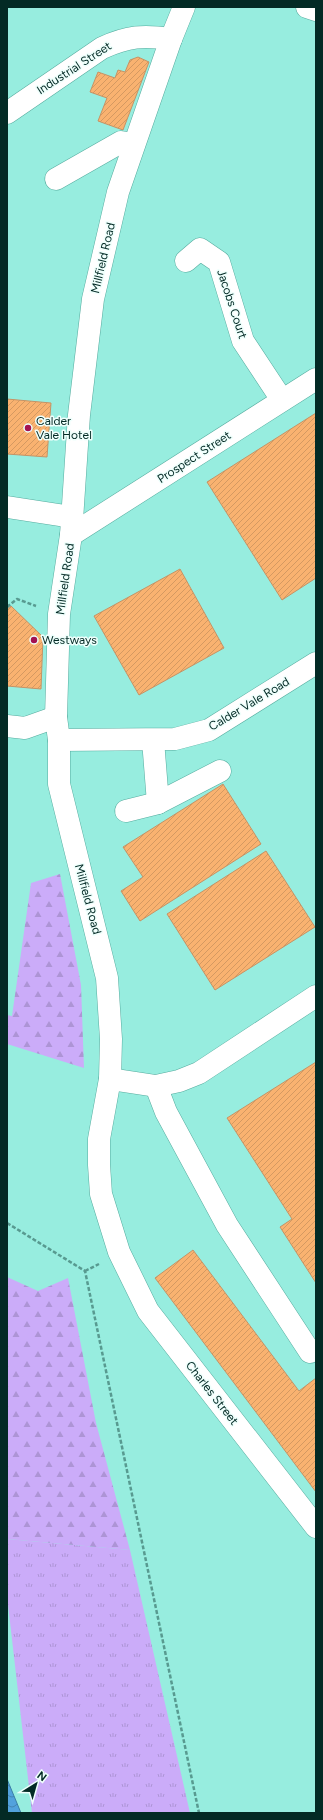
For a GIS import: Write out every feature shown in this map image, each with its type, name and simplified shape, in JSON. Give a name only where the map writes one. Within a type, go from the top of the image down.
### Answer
[{"type":"street","name":"Millfield Road","points":[[119,1252],[101,1194],[99,1165],[99,1139],[110,1079],[111,1039],[107,978],[59,784],[59,740],[56,717],[59,614],[72,526],[79,415],[93,299],[118,192],[171,39],[184,7]]},
{"type":"street","points":[[307,7],[316,10]]},
{"type":"street","name":"Industrial Street","points":[[7,113],[102,48],[119,40],[146,36],[171,39]]},
{"type":"street","points":[[56,179],[121,142],[134,144]]},
{"type":"street","name":"Jacobs Court","points":[[186,261],[200,249],[219,262],[243,341],[282,400]]},
{"type":"street","name":"Prospect Street","points":[[72,526],[316,379]]},
{"type":"street","points":[[7,507],[72,526]]},
{"type":"street","name":"Calder Vale Road","points":[[59,740],[175,740],[209,730],[316,663]]},
{"type":"street","points":[[7,726],[25,728],[56,717]]},
{"type":"street","points":[[153,740],[158,803]]},
{"type":"street","points":[[126,812],[158,803],[220,771]]},
{"type":"street","points":[[110,1079],[156,1086],[179,1081],[199,1073],[316,996]]},
{"type":"street","points":[[156,1086],[166,1112],[227,1225],[310,1352]]},
{"type":"street","name":"Charles Street","points":[[119,1252],[148,1311],[316,1527]]},
{"type":"path","points":[[7,607],[17,599],[59,614]]},
{"type":"path","points":[[7,1224],[85,1271],[199,1813]]},
{"type":"green space","points":[[60,874],[81,985],[84,1068],[7,1044],[7,1015],[12,1016],[31,883]]},
{"type":"green space","points":[[7,1277],[38,1291],[68,1278],[96,1423],[130,1550],[7,1539]]},
{"type":"green space","points":[[7,1539],[130,1550],[190,1813],[32,1813],[7,1596]]},
{"type":"water","points":[[7,1779],[21,1813],[7,1813]]},
{"type":"building","points":[[138,57],[149,62],[123,130],[98,121],[107,98],[90,92],[98,72],[115,78],[118,70],[125,72],[130,60]]},
{"type":"building","name":"Calder Vale Hotel","points":[[7,399],[51,403],[47,457],[7,454]]},
{"type":"building","points":[[316,413],[316,578],[282,600],[207,482]]},
{"type":"building","points":[[180,569],[224,648],[139,695],[94,616]]},
{"type":"building","points":[[11,606],[43,637],[41,689],[7,686],[7,609]]},
{"type":"building","points":[[223,784],[261,844],[140,921],[121,891],[143,877],[123,847]]},
{"type":"building","points":[[266,851],[315,927],[215,990],[167,914]]},
{"type":"building","points":[[316,1062],[316,1283],[280,1227],[292,1219],[227,1118]]},
{"type":"building","points":[[193,1250],[299,1391],[316,1378],[316,1492],[155,1278]]},
{"type":"place","name":"Calder Vale Hotel","points":[[28,428]]},
{"type":"place","name":"Westways","points":[[34,640]]}]
